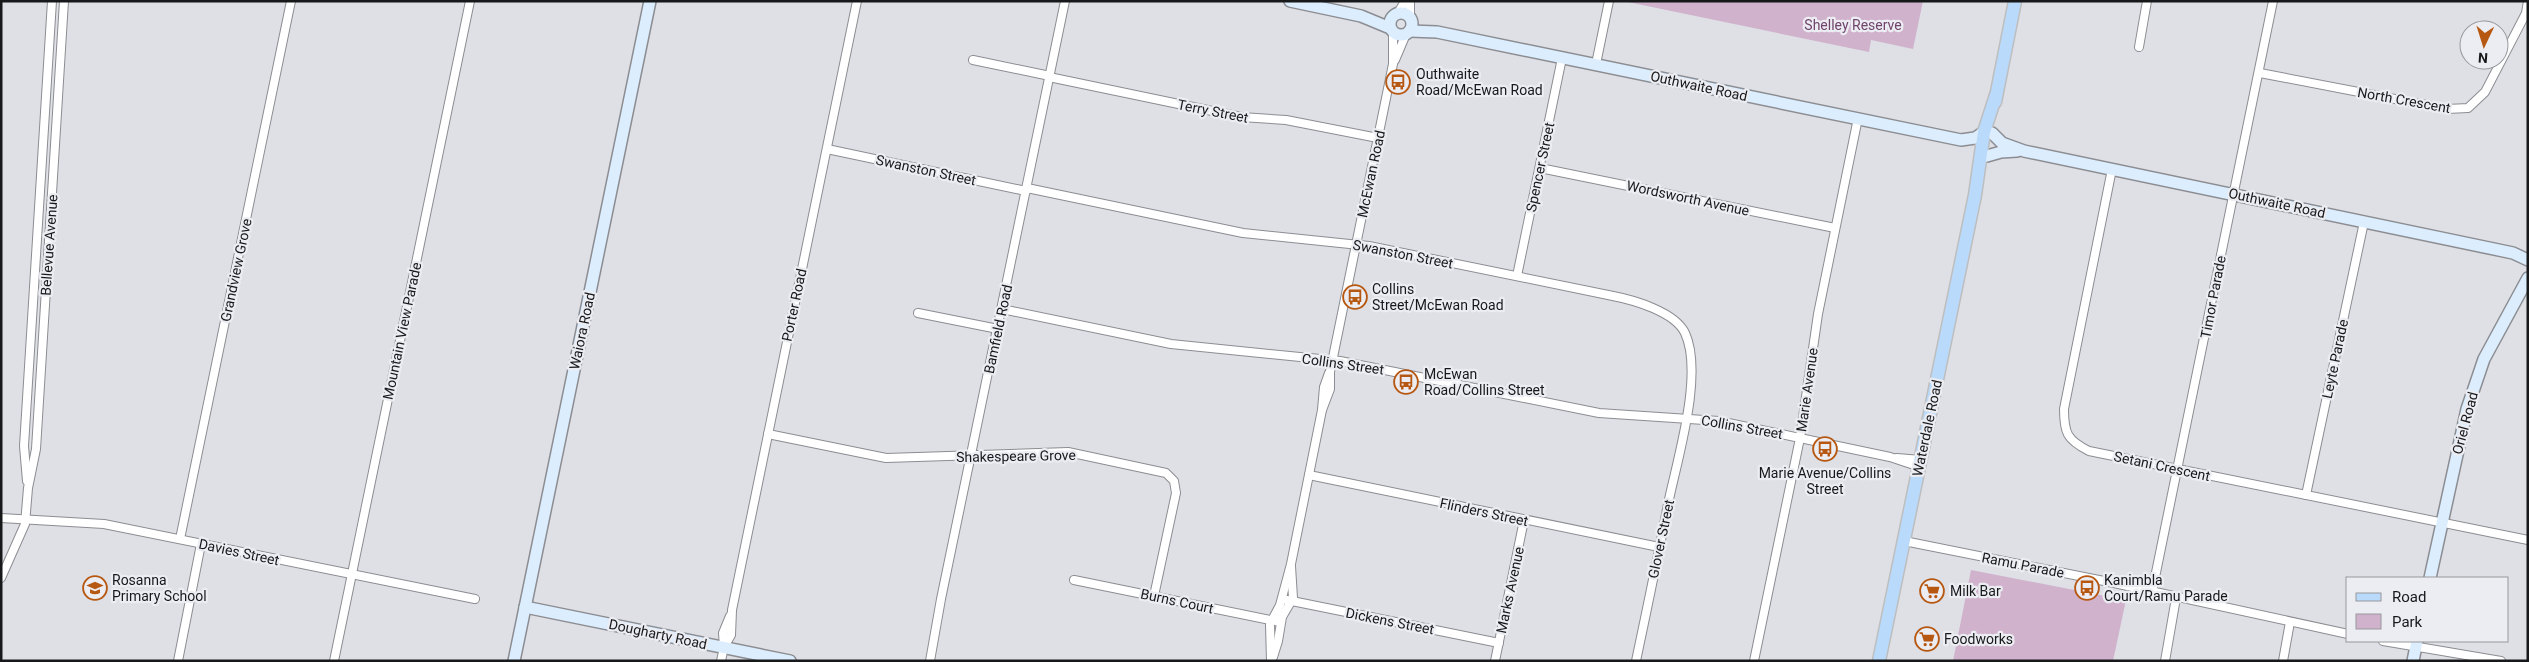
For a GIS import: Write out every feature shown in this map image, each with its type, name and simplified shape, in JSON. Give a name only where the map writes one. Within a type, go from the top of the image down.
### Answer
[{"type":"main road","name":"Waterdale Road","points":[[1879,661],[2015,1]]},
{"type":"street","name":"Bellevue Avenue","points":[[28,488],[24,446],[52,1]]},
{"type":"street","name":"Bellevue Avenue","points":[[1,578],[26,519],[28,488],[36,449],[64,1]]},
{"type":"street","name":"Grandview Grove","points":[[180,539],[291,1]]},
{"type":"street","name":"Mountain View Parade","points":[[334,661],[470,1]]},
{"type":"street","name":"Waiora Road","points":[[514,661],[650,1]]},
{"type":"street","name":"Porter Road","points":[[721,661],[724,647],[723,633],[732,610],[857,1]]},
{"type":"street","name":"Bamfield Road","points":[[930,659],[1065,1]]},
{"type":"street","name":"Outhwaite Road","points":[[1290,1],[1962,140],[1975,148],[1983,156],[2001,152],[2024,152],[2513,253],[2528,260]]},
{"type":"street","name":"McEwan Road","points":[[1271,661],[1271,620],[1282,599],[1285,578],[1291,564],[1322,410],[1324,387],[1333,360],[1405,1]]},
{"type":"street","name":"McEwan Road","points":[[1393,64],[1401,24],[1410,1]]},
{"type":"street","points":[[1596,64],[1609,1]]},
{"type":"street","points":[[2139,47],[2147,1]]},
{"type":"street","name":"Timor Parade","points":[[2152,592],[2260,73],[2273,1]]},
{"type":"street","name":"North Crescent","points":[[2260,73],[2447,109],[2468,108],[2485,92],[2527,13],[2528,1]]},
{"type":"street","name":"Spencer Street","points":[[1518,276],[1562,58]]},
{"type":"street","name":"Terry Street","points":[[973,60],[1241,117],[1286,120],[1378,138]]},
{"type":"street","name":"Marie Avenue","points":[[1754,661],[1800,438],[1818,314],[1858,118]]},
{"type":"street","name":"Outhwaite Road","points":[[1988,132],[2002,143],[2024,152]]},
{"type":"street","points":[[1962,140],[1975,138],[1988,132]]},
{"type":"street","name":"Swanston Street","points":[[827,149],[1243,232],[1356,244],[1638,302],[1657,310],[1679,324],[1685,334],[1691,362],[1690,403],[1686,418]]},
{"type":"street","name":"Wordsworth Avenue","points":[[1540,168],[1835,228]]},
{"type":"street","name":"Setani Crescent","points":[[2112,169],[2064,409],[2064,426],[2072,442],[2088,451],[2528,540]]},
{"type":"street","name":"Leyte Parade","points":[[2306,495],[2364,222]]},
{"type":"street","name":"Oriel Road","points":[[2430,577],[2467,408],[2478,376],[2510,308],[2528,278]]},
{"type":"street","name":"Collins Street","points":[[1002,309],[1170,344],[1333,360],[1588,411],[1719,422],[1920,464]]},
{"type":"street","points":[[918,313],[998,328]]},
{"type":"street","name":"Glover Street","points":[[1636,661],[1686,418]]},
{"type":"street","name":"Shakespeare Grove","points":[[768,434],[878,457],[972,457],[1073,453],[1154,470],[1170,477],[1176,493],[1154,596]]},
{"type":"street","name":"Flinders Street","points":[[1309,475],[1660,547]]},
{"type":"street","name":"Davies Street","points":[[1,518],[104,524],[475,599]]},
{"type":"street","name":"Marks Avenue","points":[[1495,661],[1524,520]]},
{"type":"street","name":"Ramu Parade","points":[[1904,542],[2346,634]]},
{"type":"street","points":[[178,661],[202,544]]},
{"type":"street","name":"McEwan Road","points":[[1271,661],[1278,641],[1280,622],[1284,612],[1293,602],[1291,564]]},
{"type":"street","name":"Burns Court","points":[[1074,580],[1280,622]]},
{"type":"street","points":[[2165,661],[2176,598]]},
{"type":"street","name":"Dickens Street","points":[[1282,599],[1499,643]]},
{"type":"street","name":"Dougharty Road","points":[[525,607],[790,661]]},
{"type":"street","points":[[2282,661],[2290,622]]},
{"type":"street","points":[[2395,642],[2417,644],[2501,661]]},
{"type":"street","points":[[2413,661],[2417,644]]},
{"type":"green space","name":"Shelley Reserve","points":[[1623,1],[1923,1],[1913,49],[1871,40],[1869,52]]},
{"type":"green space","points":[[1971,570],[2126,600],[2113,661],[1953,661]]},
{"type":"place","name":"Outhwaite Road/McEwan Road","points":[[1398,82]]},
{"type":"place","name":"Collins Street/McEwan Road","points":[[1355,297]]},
{"type":"place","name":"McEwan Road/Collins Street","points":[[1406,382]]},
{"type":"place","name":"Marie Avenue/Collins Street","points":[[1825,449]]},
{"type":"place","name":"Rosanna Primary School","points":[[95,588]]},
{"type":"place","name":"Kanimbla Court/Ramu Parade","points":[[2087,588]]},
{"type":"place","name":"Milk Bar","points":[[1932,591]]},
{"type":"place","name":"Foodworks","points":[[1927,639]]}]
